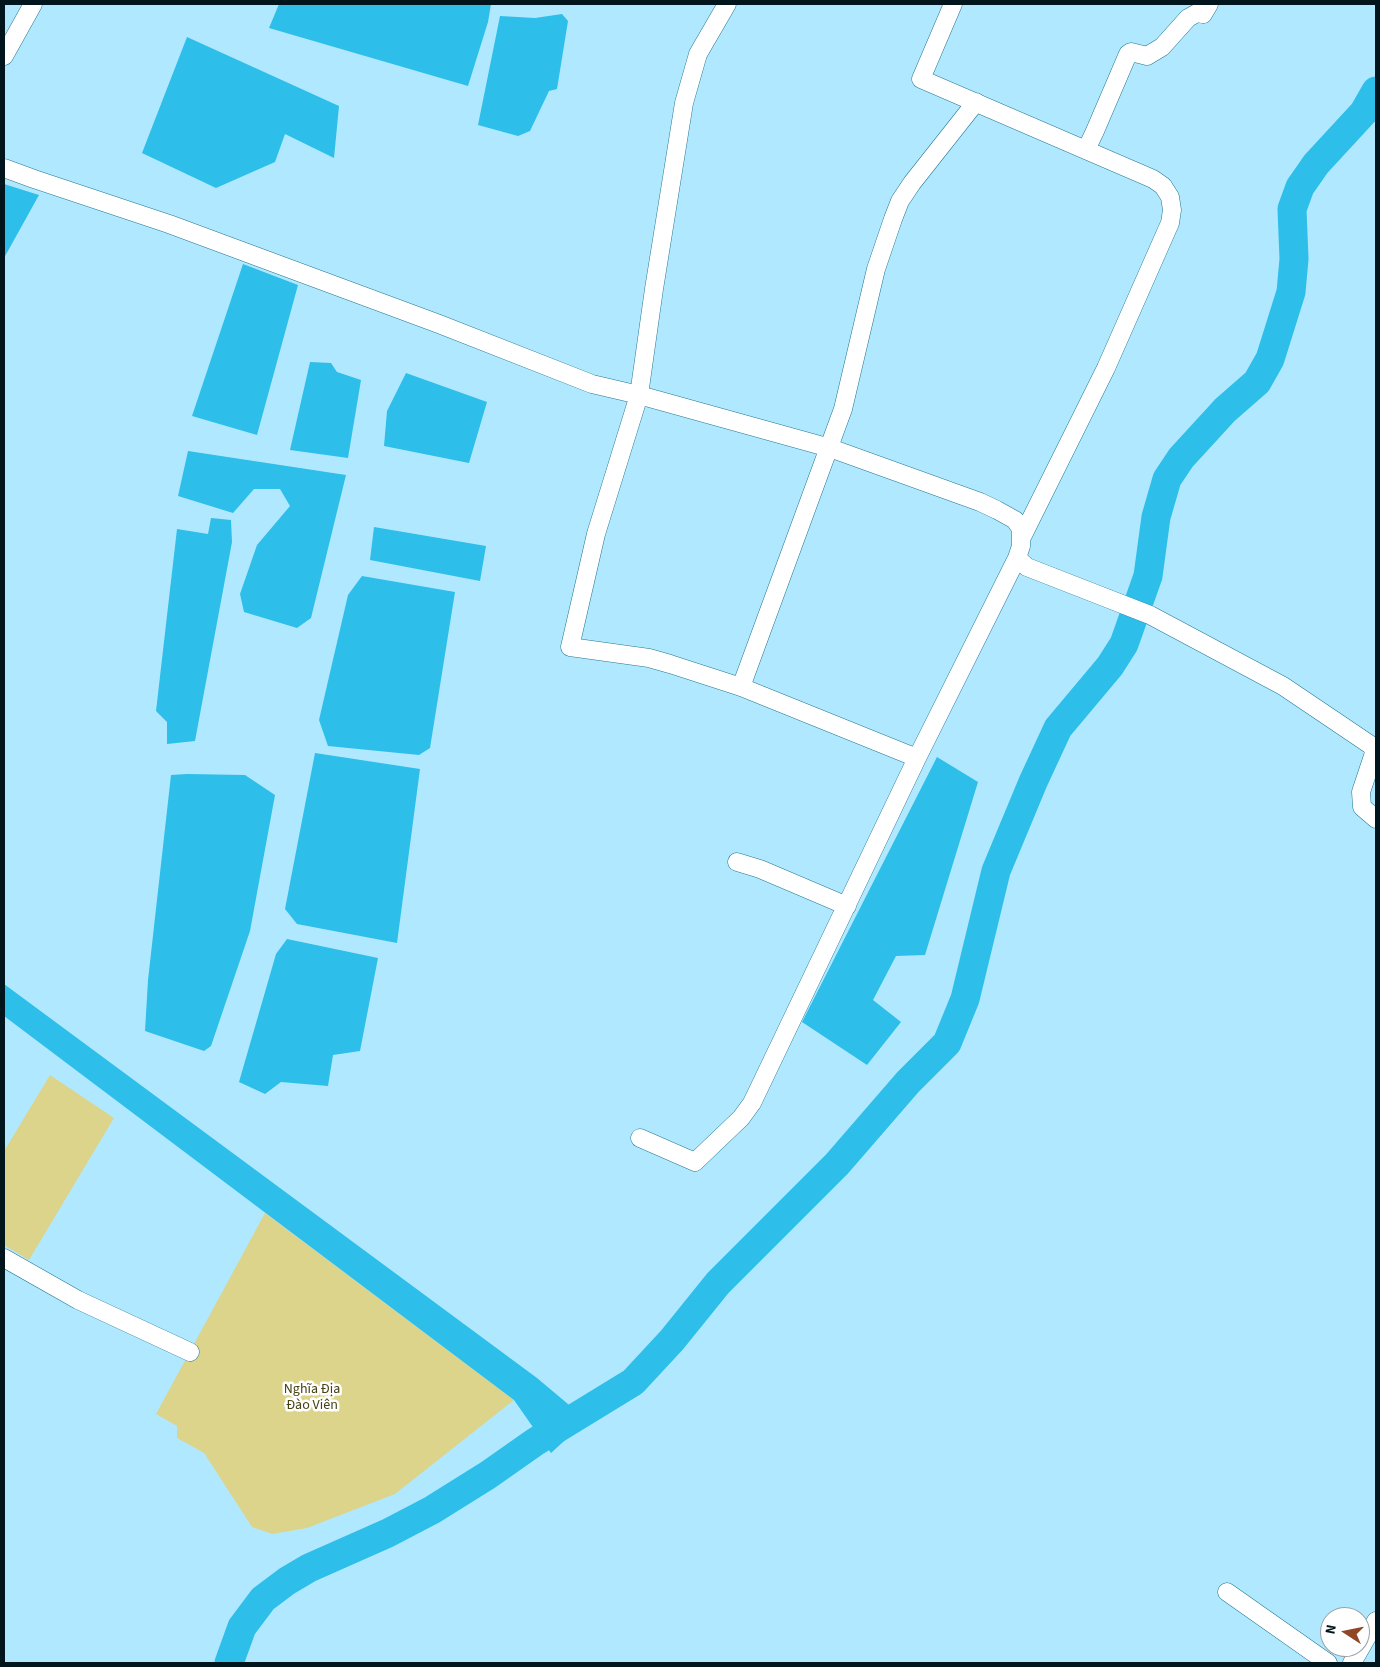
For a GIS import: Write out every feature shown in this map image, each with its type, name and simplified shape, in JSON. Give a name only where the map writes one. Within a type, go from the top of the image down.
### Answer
[{"type":"street","points":[[4,56],[33,4]]},
{"type":"street","points":[[727,4],[698,54],[684,103],[655,280],[639,395],[596,534],[570,647],[649,658],[742,687],[917,758]]},
{"type":"street","points":[[640,1138],[695,1162],[741,1118],[752,1103],[917,758],[1017,558],[1022,537],[1106,368],[1170,223],[1172,210],[1170,197],[1163,186],[1154,179],[921,79],[953,4]]},
{"type":"street","points":[[1086,150],[1128,54],[1132,52],[1147,56],[1162,47],[1188,18],[1197,13],[1203,14],[1209,4]]},
{"type":"street","points":[[742,687],[830,448],[849,391],[876,268],[896,210],[912,182],[976,102]]},
{"type":"street","points":[[4,168],[169,224],[439,324],[592,384],[639,395],[830,448],[980,502],[1015,520],[1022,537]]},
{"type":"street","points":[[1017,558],[1027,567],[1150,615],[1283,686],[1372,746],[1374,753],[1361,792],[1362,807],[1376,819]]},
{"type":"street","points":[[737,862],[760,869],[847,906]]},
{"type":"street","points":[[4,1258],[78,1300],[190,1352]]},
{"type":"street","points":[[1227,1592],[1328,1663]]},
{"type":"street","points":[[1352,1663],[1376,1622]]},
{"type":"green space","points":[[50,1075],[114,1118],[29,1260],[4,1245],[4,1151]]},
{"type":"green space","name":"Nghĩa Địa Đào Viên","points":[[265,1213],[514,1400],[395,1494],[307,1528],[272,1534],[252,1527],[204,1453],[177,1438],[177,1426],[156,1414]]},
{"type":"water","points":[[279,4],[491,4],[488,22],[468,86],[269,28]]},
{"type":"water","points":[[562,14],[568,21],[557,89],[549,91],[530,131],[518,136],[478,125],[500,16],[535,18]]},
{"type":"water","points":[[187,37],[339,106],[334,158],[285,134],[275,162],[216,188],[142,153]]},
{"type":"water","points":[[4,184],[39,195],[4,258]]},
{"type":"water","points":[[243,264],[298,285],[257,435],[192,416]]},
{"type":"water","points":[[310,362],[331,363],[337,372],[361,380],[348,458],[290,450]]},
{"type":"water","points":[[406,373],[487,402],[469,463],[384,446],[387,411]]},
{"type":"water","points":[[188,451],[346,475],[311,618],[297,628],[244,612],[240,594],[257,545],[290,506],[280,489],[254,489],[233,513],[178,496]]},
{"type":"water","points":[[211,518],[231,520],[232,542],[195,741],[167,744],[167,722],[156,711],[177,529],[208,534]]},
{"type":"water","points":[[374,527],[486,546],[480,581],[370,560]]},
{"type":"water","points":[[362,576],[455,592],[430,748],[419,755],[328,746],[319,720],[348,595]]},
{"type":"water","points":[[315,753],[420,769],[397,943],[297,924],[285,909]]},
{"type":"water","points":[[937,757],[978,782],[925,955],[896,956],[873,1000],[901,1022],[867,1065],[802,1022]]},
{"type":"water","points":[[171,775],[245,775],[275,795],[250,931],[211,1046],[204,1051],[145,1031],[148,980]]},
{"type":"water","points":[[287,939],[378,958],[360,1051],[333,1055],[328,1086],[281,1082],[265,1094],[239,1082],[276,954]]},
{"type":"water","points":[[4,984],[537,1378],[587,1420],[551,1453],[514,1400],[4,1016]]},
{"type":"waterway","points":[[229,1663],[242,1627],[263,1599],[287,1581],[309,1568],[388,1533],[432,1510],[488,1475],[535,1442],[633,1382],[672,1340],[718,1283],[837,1164],[908,1082],[947,1043],[965,999],[996,871],[1033,782],[1058,728],[1110,666],[1124,644],[1148,576],[1156,517],[1167,479],[1181,458],[1225,410],[1257,382],[1270,359],[1291,292],[1294,259],[1292,209],[1300,187],[1316,164],[1364,112],[1376,91]]}]
